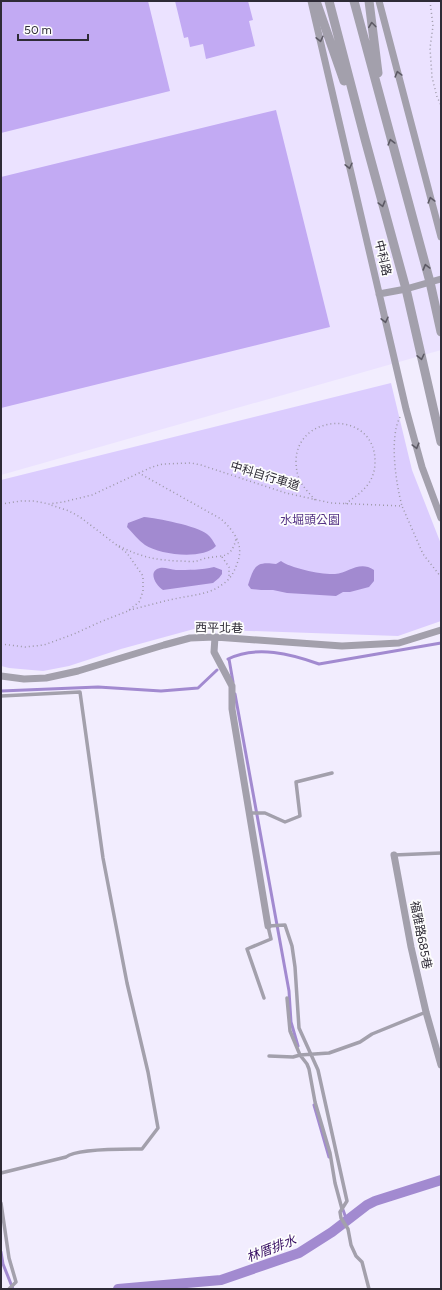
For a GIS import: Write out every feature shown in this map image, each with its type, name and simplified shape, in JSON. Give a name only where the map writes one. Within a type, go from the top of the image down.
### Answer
[{"type":"street","name":"中科路","points":[[311,1],[406,409],[422,467],[441,518]]},
{"type":"street","points":[[316,1],[365,139]]},
{"type":"street","name":"中科路","points":[[329,1],[406,289],[441,442]]},
{"type":"street","points":[[354,1],[381,106],[430,282],[441,332]]},
{"type":"street","points":[[369,1],[381,106]]},
{"type":"street","points":[[379,1],[441,237]]},
{"type":"street","points":[[379,294],[441,280]]},
{"type":"street","name":"西平北巷","points":[[1,676],[24,679],[46,678],[78,671],[190,638],[215,637],[342,646],[399,643],[441,630]]},
{"type":"street","points":[[215,637],[214,652],[232,686],[232,709],[268,926]]},
{"type":"street","name":"福雅路685巷","points":[[394,855],[411,947],[426,1012],[441,1065]]},
{"type":"lane","points":[[1,696],[80,692],[103,858],[158,1128],[142,1149],[119,1149],[74,1153],[66,1157],[1,1173]]},
{"type":"lane","points":[[250,813],[265,813],[285,822],[300,816],[296,782],[332,773]]},
{"type":"lane","points":[[394,855],[441,853]]},
{"type":"lane","points":[[264,998],[247,949],[271,939],[268,926],[285,925],[292,946],[300,1028],[318,1070],[347,1201],[340,1212],[341,1218],[348,1229],[351,1245],[356,1256],[362,1262],[370,1289]]},
{"type":"lane","points":[[287,998],[290,1031],[300,1055],[307,1064],[315,1102],[330,1153],[335,1183],[342,1209]]},
{"type":"lane","points":[[269,1056],[293,1057],[300,1055],[323,1054],[348,1047],[360,1042],[372,1034],[426,1012]]},
{"type":"lane","points":[[1,1203],[9,1258],[16,1282],[9,1289]]},
{"type":"path","points":[[430,1],[433,26],[430,48],[432,77],[437,97],[441,105]]},
{"type":"path","points":[[406,409],[397,422],[394,453],[396,481],[402,506],[423,554],[441,577]]},
{"type":"path","points":[[316,500],[300,482],[297,474],[296,464],[298,450],[307,435],[319,427],[329,424],[345,423],[354,427],[367,437],[373,449],[375,468],[370,483],[359,494],[345,504]]},
{"type":"path","name":"中科自行車道","points":[[49,504],[92,495],[152,467],[163,464],[191,463],[286,493],[316,500],[345,504],[402,506]]},
{"type":"path","points":[[128,611],[174,599],[208,593],[224,584],[229,578],[236,568],[240,550],[229,526],[221,519],[138,473]]},
{"type":"path","name":"中科自行車道","points":[[1,504],[34,501],[49,504],[69,511],[80,517],[127,553],[143,576],[143,591],[139,602],[128,611],[44,646],[25,647],[1,644]]},
{"type":"path","points":[[116,545],[151,559],[166,561],[197,561],[206,558],[222,557],[234,548],[236,539]]},
{"type":"path","points":[[222,557],[229,566],[229,578]]},
{"type":"shaded area","points":[[1,1],[441,1],[441,350],[1,475]]},
{"type":"shaded area","points":[[144,517],[195,528],[208,535],[216,546],[202,553],[192,554],[171,553],[152,548],[142,543],[127,527],[128,523]]},
{"type":"shaded area","points":[[281,561],[285,564],[299,568],[330,574],[340,573],[364,566],[369,567],[374,570],[374,581],[369,587],[350,592],[343,592],[336,596],[251,589],[248,585],[256,567],[264,563],[276,564]]},
{"type":"shaded area","points":[[214,567],[222,570],[222,574],[213,583],[163,590],[154,579],[153,575],[156,570],[160,568],[185,570]]},
{"type":"green space","name":"水堀頭公園","points":[[391,383],[412,470],[441,544],[441,621],[398,636],[194,629],[121,649],[69,666],[43,671],[1,666],[1,480]]},
{"type":"building","points":[[1,1],[148,1],[170,91],[1,133]]},
{"type":"building","points":[[175,1],[248,1],[253,20],[249,21],[255,46],[206,59],[203,44],[190,47],[188,37],[184,38]]},
{"type":"building","points":[[276,110],[330,327],[1,408],[1,177]]},
{"type":"waterway","points":[[228,659],[251,652],[274,652],[319,664],[441,643]]},
{"type":"waterway","points":[[229,659],[233,682]]},
{"type":"waterway","points":[[1,691],[98,687],[161,691],[198,688],[217,670]]},
{"type":"waterway","points":[[235,694],[289,991],[291,1022],[298,1046]]},
{"type":"waterway","points":[[314,1105],[329,1157]]},
{"type":"waterway","name":"林厝排水","points":[[118,1289],[221,1280],[299,1253],[332,1232],[367,1205],[375,1201],[441,1180]]},
{"type":"waterway","points":[[342,1207],[347,1221]]},
{"type":"waterway","points":[[1,1252],[3,1264],[13,1289]]}]
